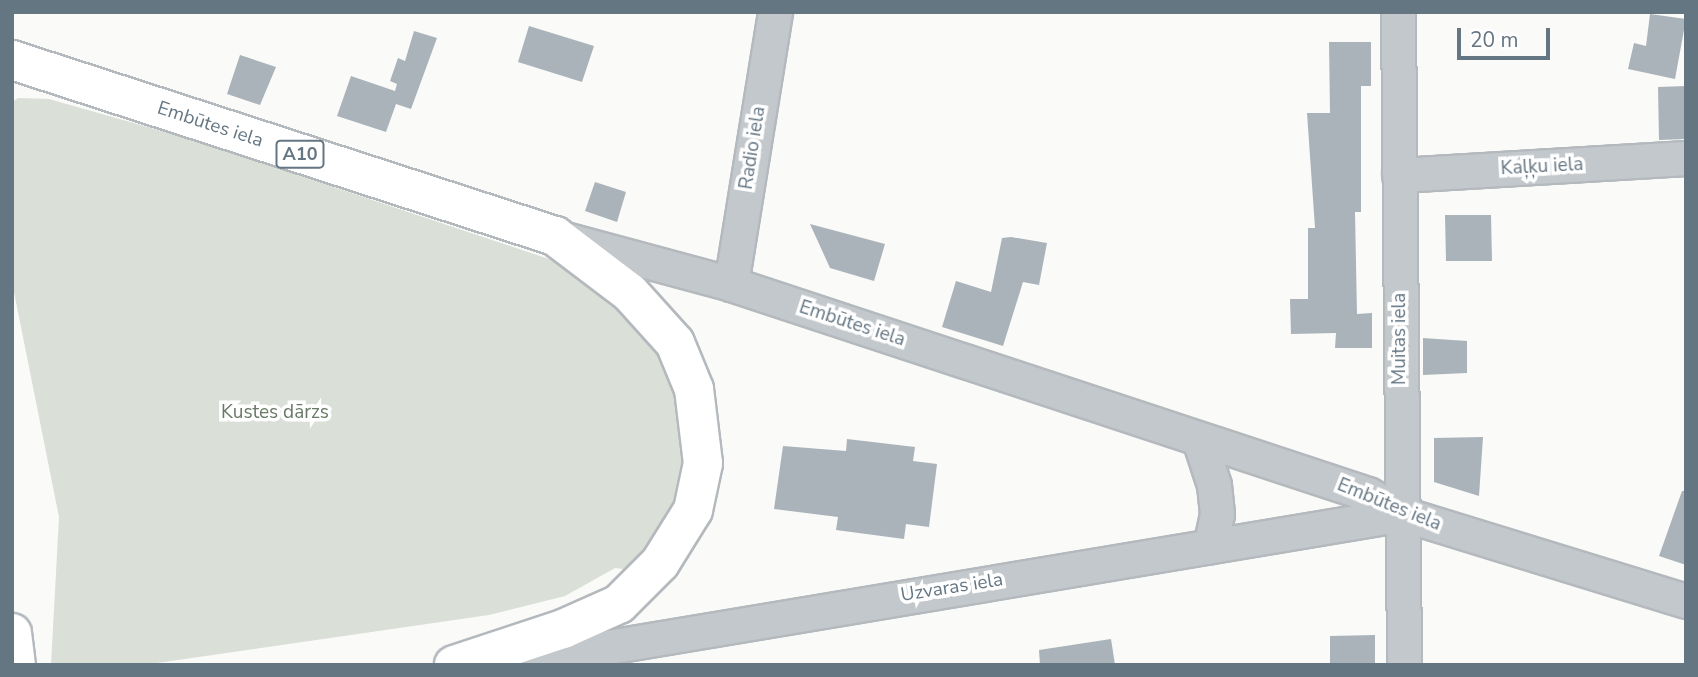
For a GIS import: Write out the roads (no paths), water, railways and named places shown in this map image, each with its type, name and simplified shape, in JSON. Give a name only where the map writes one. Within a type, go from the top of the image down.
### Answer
[{"type":"highway","name":"Embūtes iela","points":[[12,60],[555,236]]},
{"type":"highway","name":"A10","points":[[454,665],[563,629],[619,604],[660,563],[693,510],[703,463],[701,425],[694,389],[675,343],[630,293],[555,236]]},
{"type":"highway","points":[[12,633],[16,665]]},
{"type":"street","name":"Radio iela","points":[[731,284],[775,12]]},
{"type":"street","name":"Muitas iela","points":[[1398,12],[1404,665]]},
{"type":"street","name":"Kaļķu iela","points":[[1399,175],[1686,158]]},
{"type":"street","name":"Embūtes iela","points":[[555,236],[731,284],[1368,494],[1404,514],[1686,601]]},
{"type":"street","points":[[1199,439],[1214,485],[1217,514],[1210,546]]},
{"type":"street","name":"Uzvaras iela","points":[[500,665],[1404,514]]},
{"type":"park label","name":"Kustes dārzs","points":[[275,413]]}]
